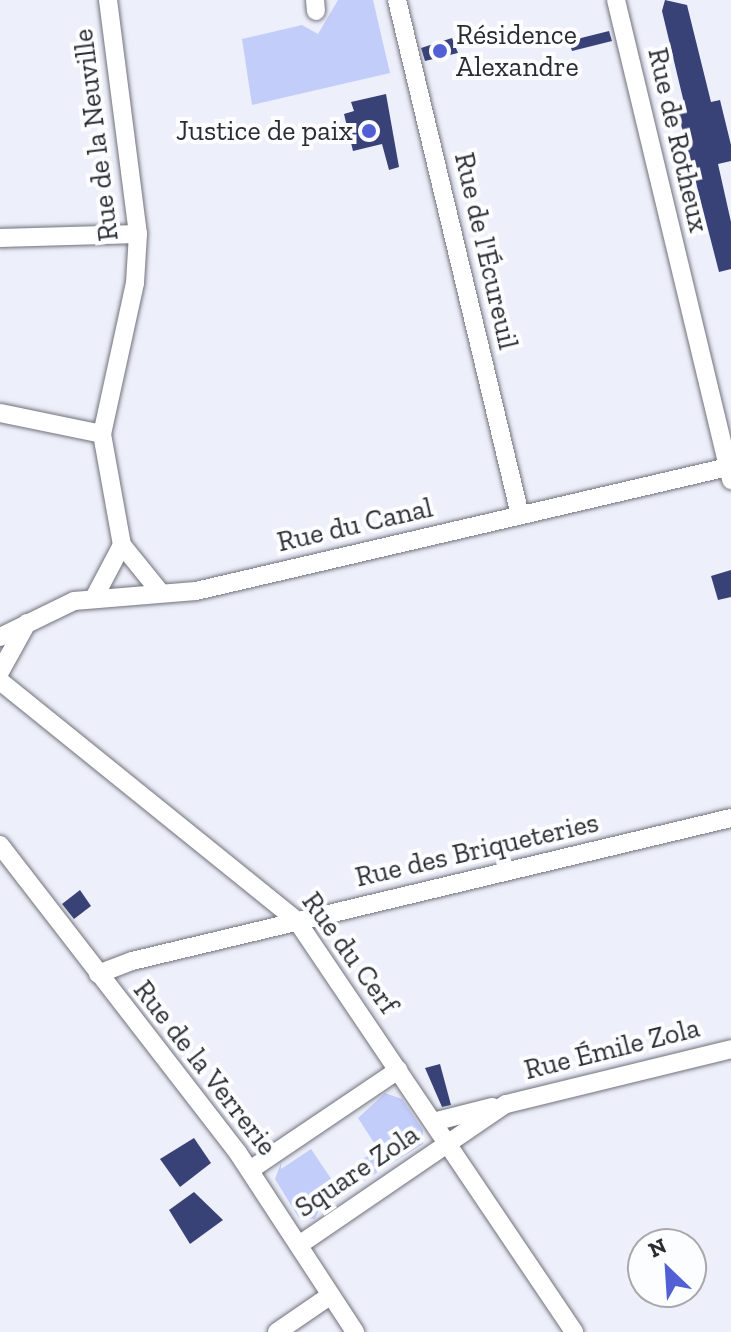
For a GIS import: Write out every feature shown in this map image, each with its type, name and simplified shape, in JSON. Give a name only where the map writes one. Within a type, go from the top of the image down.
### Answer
[{"type":"street","name":"Rue de la Neuville","points":[[108,0],[138,234],[135,283],[102,434],[122,545],[161,593]]},
{"type":"street","name":"Rue de l'Écureuil","points":[[397,0],[520,515]]},
{"type":"street","name":"Rue de Rotheux","points":[[616,0],[729,474]]},
{"type":"street","points":[[0,238],[138,234]]},
{"type":"street","points":[[0,413],[102,434]]},
{"type":"street","name":"Rue du Canal","points":[[0,637],[60,605],[94,598],[196,591],[520,515],[729,474]]},
{"type":"street","points":[[94,598],[122,545]]},
{"type":"street","points":[[0,672],[27,623]]},
{"type":"street","name":"Rue du Cerf","points":[[0,681],[297,921],[574,1332]]},
{"type":"street","name":"Rue des Briqueteries","points":[[98,974],[297,921],[731,818]]},
{"type":"street","name":"Rue de la Verrerie","points":[[0,845],[250,1170],[355,1332]]},
{"type":"street","name":"Rue Émile Zola","points":[[433,1122],[731,1049]]},
{"type":"street","points":[[250,1170],[398,1070]]},
{"type":"street","name":"Rue Émile Zola","points":[[447,1143],[506,1104]]},
{"type":"street","name":"Square Zola","points":[[299,1245],[447,1143]]},
{"type":"street","points":[[277,1332],[331,1295]]},
{"type":"shaded area","points":[[338,0],[373,0],[390,73],[252,105],[242,39],[302,25],[318,34]]},
{"type":"shaded area","points":[[385,1093],[402,1099],[423,1130],[423,1144],[320,1208],[315,1219],[299,1218],[275,1179],[281,1163],[281,1169],[311,1149],[332,1180],[378,1149],[358,1118]]},
{"type":"building","points":[[665,0],[687,5],[711,102],[720,100],[731,145],[731,161],[718,164],[731,222],[731,269],[719,272],[677,109],[685,107],[662,11]]},
{"type":"building","points":[[609,31],[612,41],[572,51],[569,41]]},
{"type":"building","name":"Résidence Alexandre","points":[[452,38],[458,53],[425,61],[421,48]]},
{"type":"building","name":"Justice de paix","points":[[386,94],[399,167],[389,170],[382,144],[353,151],[344,114],[354,111],[351,102]]},
{"type":"building","points":[[731,570],[731,597],[718,600],[711,576]]},
{"type":"building","points":[[80,890],[91,906],[74,919],[62,904]]},
{"type":"building","points":[[440,1064],[451,1105],[442,1107],[425,1068]]},
{"type":"building","points":[[194,1138],[211,1163],[180,1187],[160,1159]]},
{"type":"building","points":[[194,1192],[223,1220],[190,1244],[169,1210]]},
{"type":"place","name":"Résidence Alexandre","points":[[440,51]]},
{"type":"place","name":"Justice de paix","points":[[369,131]]}]
